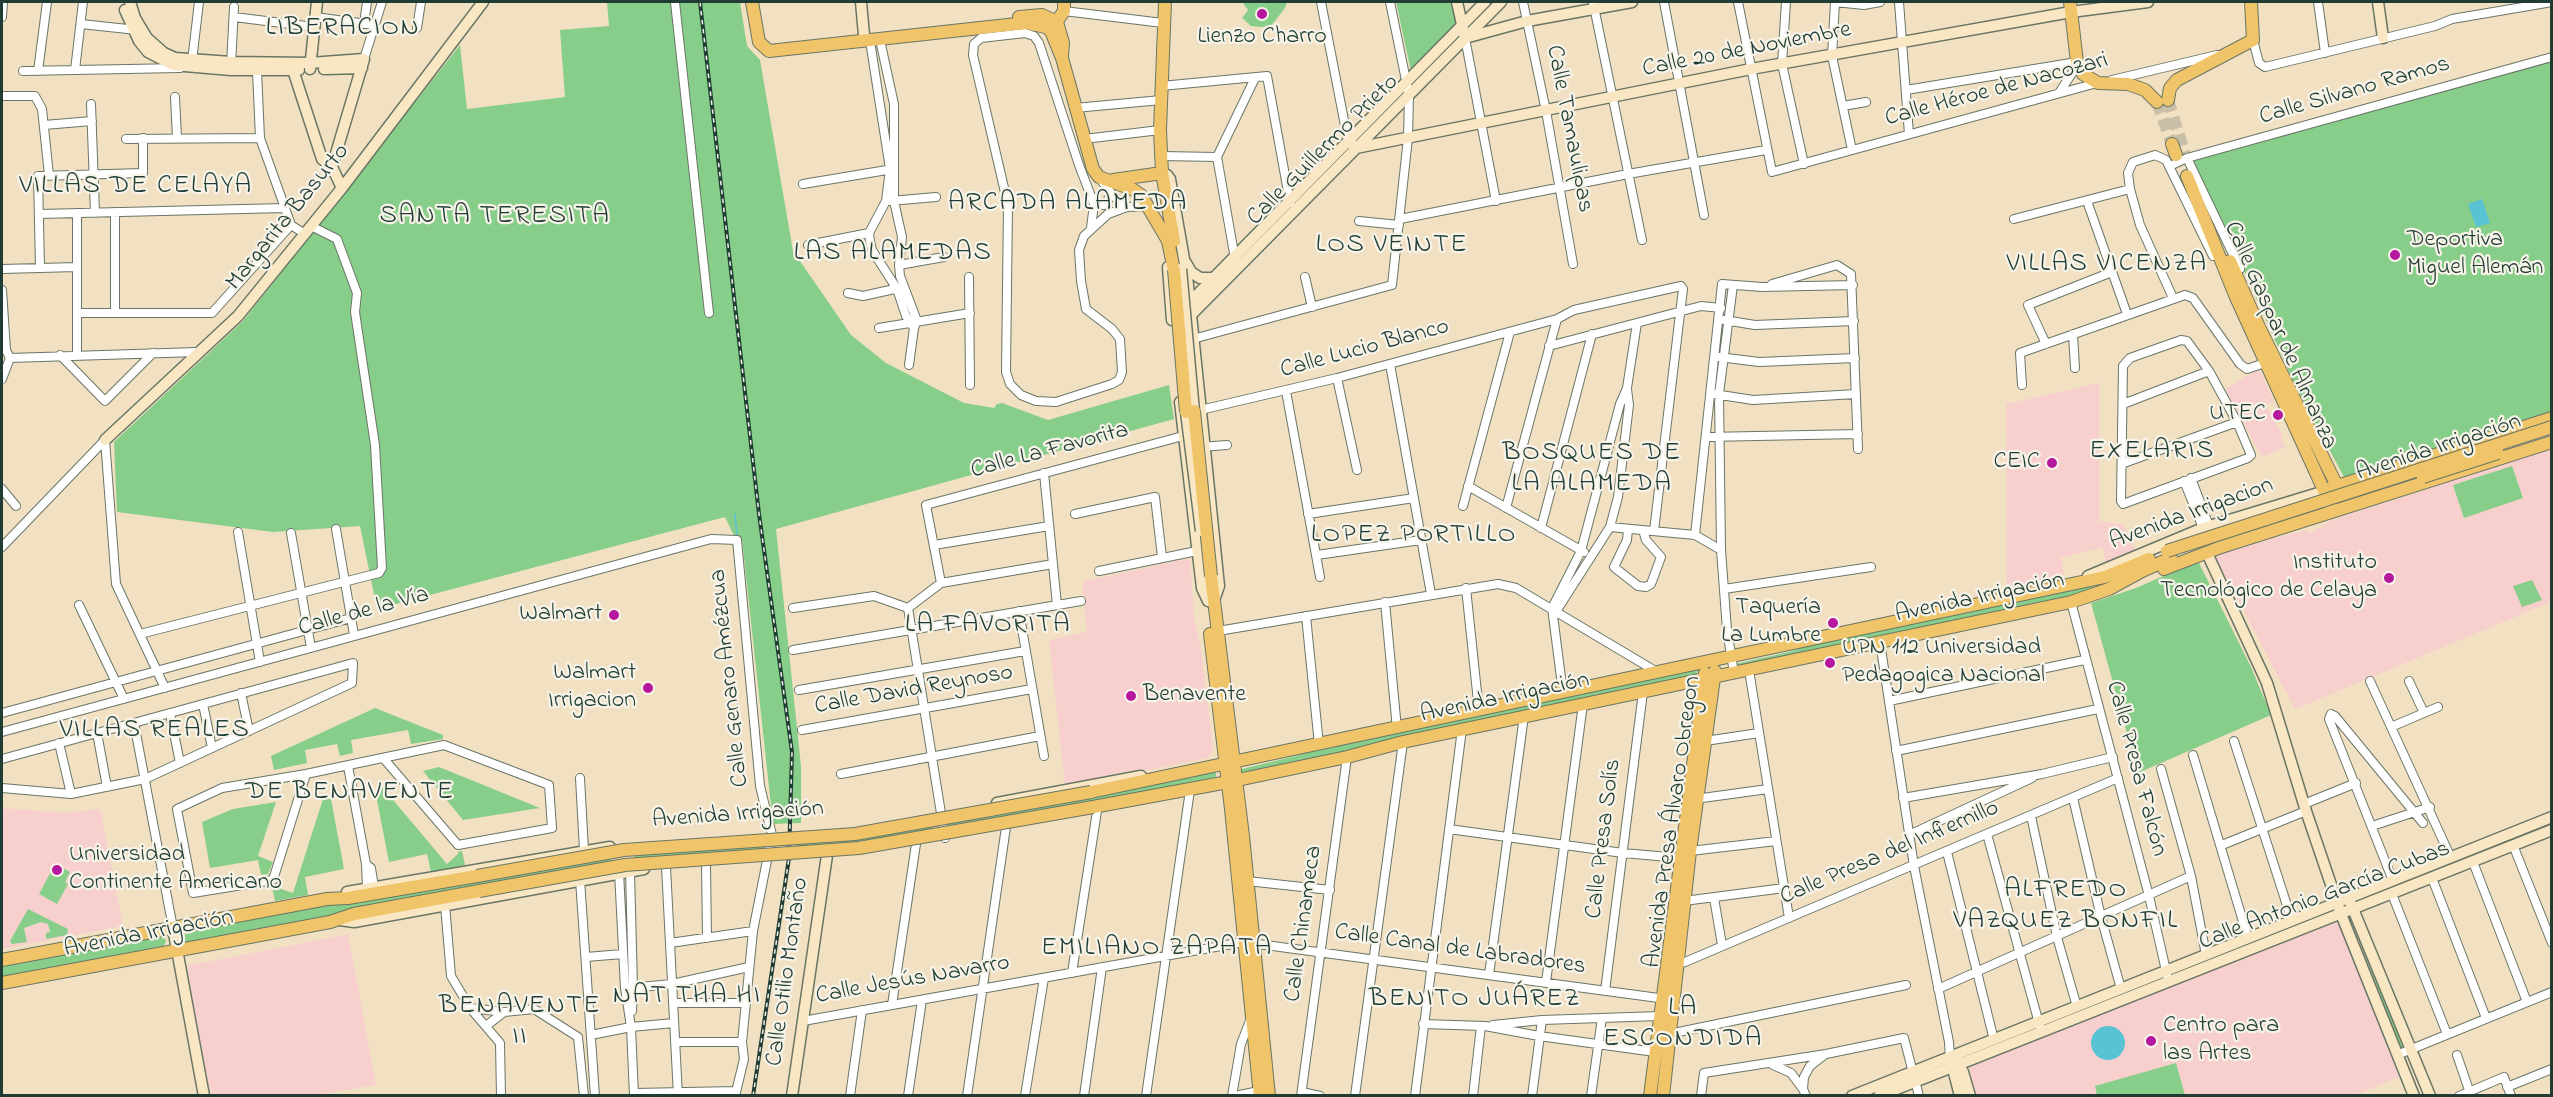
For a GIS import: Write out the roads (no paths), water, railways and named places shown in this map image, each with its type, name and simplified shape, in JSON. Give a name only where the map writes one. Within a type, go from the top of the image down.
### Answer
[{"type":"main road","points":[[752,2],[757,36],[762,46],[769,51],[777,52],[833,45],[917,28],[1042,15],[1054,26],[1064,43],[1062,58],[1090,162],[1104,179],[1135,190],[1168,241],[1180,267]]},
{"type":"main road","points":[[1165,2],[1160,130],[1162,173],[1180,267],[1190,412],[1211,601],[1228,743],[1243,755],[1255,759]]},
{"type":"main road","points":[[2070,7],[2078,63],[2083,74],[2098,83],[2128,84],[2145,90],[2162,101],[2177,80],[2253,40],[2251,2]]},
{"type":"main road","points":[[1054,26],[1064,6]]},
{"type":"main road","points":[[762,46],[1026,23],[1054,26]]},
{"type":"main road","points":[[1104,179],[1162,173]]},
{"type":"main road","name":"Calle Gaspar de Almanza","points":[[2334,512],[2235,296],[2189,176],[2259,327],[2337,486]]},
{"type":"main road","points":[[2417,461],[2552,418]]},
{"type":"main road","name":"Avenida Irrigación","points":[[2,960],[327,899],[348,898],[624,850],[855,834],[1091,792],[1143,782],[1151,778],[1255,759],[2105,577],[2552,427]]},
{"type":"main road","name":"Avenida Irrigación","points":[[2,983],[340,920],[354,914],[625,865],[859,848],[1095,809],[1347,757],[1462,729],[2071,602],[2109,589],[2169,554],[2552,435]]},
{"type":"main road","name":"Avenida Irrigacion","points":[[2109,589],[2145,578],[2206,553],[2552,442]]},
{"type":"main road","points":[[2417,461],[2427,472],[2422,484]]},
{"type":"main road","name":"Avenida Irrigacion","points":[[2325,491],[2417,461]]},
{"type":"main road","points":[[1211,601],[1218,632],[1263,1094]]},
{"type":"main road","points":[[1693,799],[1701,698],[1709,678],[1712,662]]},
{"type":"main road","name":"Avenida Presa Álvaro Obregon","points":[[1663,1095],[1669,1034],[1667,1000],[1676,963],[1684,901],[1685,855],[1705,741],[1709,678]]},
{"type":"main road","points":[[1683,684],[1701,698]]},
{"type":"main road","points":[[1203,768],[1215,759],[1228,743]]},
{"type":"main road","points":[[1258,776],[1245,789],[1235,806],[1247,881],[1251,1016],[1263,1094]]},
{"type":"main road","points":[[1194,789],[1220,796],[1235,806]]},
{"type":"main road","points":[[1650,1095],[1660,1016],[1667,1000],[1685,855]]},
{"type":"street","points":[[2,17],[3,2]]},
{"type":"street","points":[[38,71],[46,2]]},
{"type":"street","points":[[75,70],[83,2]]},
{"type":"street","points":[[123,2],[148,52],[173,66],[183,68]]},
{"type":"street","points":[[130,2],[137,30]]},
{"type":"street","points":[[192,61],[199,2]]},
{"type":"street","points":[[310,66],[316,2]]},
{"type":"street","points":[[364,24],[367,2]]},
{"type":"street","points":[[332,167],[382,2]]},
{"type":"street","points":[[417,28],[421,2]]},
{"type":"street","name":"Margarita Basurto","points":[[105,440],[197,351],[238,316],[342,188],[483,2]]},
{"type":"street","points":[[675,2],[709,313]]},
{"type":"street","points":[[861,2],[894,104],[890,201],[902,237],[899,265],[900,287],[913,324],[909,365]]},
{"type":"street","points":[[1321,2],[1352,144]]},
{"type":"street","points":[[1174,344],[1392,285],[1408,138],[1409,95],[1390,2]]},
{"type":"street","points":[[1457,2],[1496,201]]},
{"type":"street","name":"Calle Guillermo Prieto","points":[[1173,327],[1191,315],[1292,213],[1407,82],[1485,2]]},
{"type":"street","name":"Calle Guillermo Prieto","points":[[1172,315],[1190,302],[1289,200],[1409,95],[1501,2]]},
{"type":"street","name":"Calle Tamaulipas","points":[[1523,2],[1546,111],[1573,264]]},
{"type":"street","points":[[1465,38],[1593,5],[1632,2]]},
{"type":"street","points":[[1664,2],[1704,215]]},
{"type":"street","points":[[1359,221],[1399,222],[1628,174],[1766,150],[1738,2]]},
{"type":"street","points":[[1786,2],[1782,64],[1804,164]]},
{"type":"street","points":[[1852,150],[1832,56],[1835,2],[1864,5],[1880,2]]},
{"type":"street","points":[[1899,2],[1909,134]]},
{"type":"street","name":"Calle 20 de Noviembre","points":[[1352,144],[1408,138],[1751,69],[1902,44],[2070,7],[2148,2]]},
{"type":"street","points":[[2318,2],[2325,53]]},
{"type":"street","points":[[2378,2],[2383,38]]},
{"type":"street","points":[[2253,40],[2259,63],[2265,67],[2435,26],[2452,19],[2552,2]]},
{"type":"street","points":[[1593,5],[1642,240]]},
{"type":"street","points":[[1064,6],[1163,23]]},
{"type":"street","points":[[231,66],[234,7]]},
{"type":"street","points":[[234,17],[374,26]]},
{"type":"street","points":[[81,24],[137,30],[164,53],[192,61],[257,71],[293,70],[310,66]]},
{"type":"street","points":[[1091,228],[1094,204],[1037,38],[1025,33],[981,38],[974,44],[974,55],[1008,205],[1006,372],[1016,391],[1028,399],[1043,402],[1056,402],[1119,380],[1122,372],[1120,339],[1112,329],[1092,315],[1085,304],[1079,250],[1084,236],[1108,214],[1124,207],[1146,206],[1165,251],[1174,344],[1190,412],[1204,447],[1219,586],[1211,601],[1202,588],[1184,449],[1183,436],[1190,412],[1193,339],[1190,302],[1180,267]]},
{"type":"street","points":[[873,38],[893,169]]},
{"type":"street","name":"Calle Héroe de Nacozari","points":[[1766,150],[1772,172],[2059,93],[2233,51]]},
{"type":"street","name":"Calle Silvano Ramos","points":[[2176,156],[2552,57]]},
{"type":"street","points":[[1906,90],[2078,63]]},
{"type":"street","points":[[2059,93],[2078,63]]},
{"type":"street","points":[[22,71],[170,70],[231,66],[363,64]]},
{"type":"street","points":[[293,70],[322,159],[332,167],[342,188]]},
{"type":"street","points":[[257,71],[260,138],[291,225]]},
{"type":"street","points":[[1161,86],[1267,76],[1292,213]]},
{"type":"street","points":[[1238,268],[1217,157],[1255,78]]},
{"type":"street","points":[[2,96],[35,96],[42,109],[49,175]]},
{"type":"street","points":[[175,97],[177,138]]},
{"type":"street","points":[[1075,108],[1161,100]]},
{"type":"street","points":[[1843,106],[1866,102]]},
{"type":"street","points":[[91,104],[95,213]]},
{"type":"street","points":[[44,125],[92,122]]},
{"type":"street","points":[[1084,139],[1160,130]]},
{"type":"street","points":[[40,268],[38,176],[143,173],[143,138]]},
{"type":"street","points":[[126,139],[260,138]]},
{"type":"street","points":[[2174,298],[2140,225],[2128,173],[2133,162],[2155,155],[2176,156]]},
{"type":"street","points":[[1161,156],[1217,157]]},
{"type":"street","points":[[2176,156],[2225,279],[2235,296]]},
{"type":"street","points":[[2176,156],[2233,251],[2248,289],[2259,327]]},
{"type":"street","points":[[803,184],[893,169]]},
{"type":"street","points":[[1135,190],[1140,176]]},
{"type":"street","points":[[1104,179],[1112,194],[1124,207]]},
{"type":"street","points":[[2014,219],[2130,189]]},
{"type":"street","points":[[1094,204],[1104,205],[1112,194]]},
{"type":"street","points":[[890,201],[936,197]]},
{"type":"street","points":[[890,201],[869,233],[872,250],[900,287]]},
{"type":"street","points":[[2087,201],[2127,314]]},
{"type":"street","points":[[39,214],[285,208]]},
{"type":"street","points":[[115,212],[115,313]]},
{"type":"street","points":[[77,213],[77,355]]},
{"type":"street","points":[[140,634],[379,573],[382,568],[375,445],[355,312],[357,293],[337,239],[291,225]]},
{"type":"street","points":[[77,313],[212,313],[291,225]]},
{"type":"street","points":[[808,245],[869,233]]},
{"type":"street","points":[[899,265],[944,257]]},
{"type":"street","points":[[1762,287],[1836,266],[1851,274],[1858,449]]},
{"type":"street","points":[[2,269],[77,267]]},
{"type":"street","points":[[1180,267],[1200,278],[1212,278]]},
{"type":"street","points":[[2046,344],[2028,305],[2112,272]]},
{"type":"street","points":[[969,277],[970,385]]},
{"type":"street","points":[[1305,277],[1312,307]]},
{"type":"street","points":[[1720,357],[1722,284],[1762,287],[1852,285]]},
{"type":"street","points":[[1695,535],[1706,437],[1720,357],[1729,321],[1733,285]]},
{"type":"street","name":"Calle Lucio Blanco","points":[[1190,412],[1337,378],[1557,319],[1574,310],[1681,286],[1683,289],[1680,311]]},
{"type":"street","points":[[848,294],[863,296],[900,287]]},
{"type":"street","points":[[2,290],[6,350],[10,358],[2,379]]},
{"type":"street","points":[[2022,385],[2020,353],[2186,295],[2193,298],[2240,364],[2247,369],[2265,363]]},
{"type":"street","points":[[1549,346],[1701,306],[1721,308]]},
{"type":"street","points":[[1654,531],[1680,311]]},
{"type":"street","points":[[879,328],[970,313]]},
{"type":"street","points":[[1506,508],[1557,319]]},
{"type":"street","points":[[1720,319],[1755,324],[1854,321]]},
{"type":"street","points":[[1563,693],[1554,611],[1581,551],[1620,404],[1627,388],[1637,323]]},
{"type":"street","points":[[1463,506],[1510,332]]},
{"type":"street","points":[[1541,528],[1592,334]]},
{"type":"street","points":[[2073,334],[2075,368]]},
{"type":"street","points":[[2184,340],[2210,371],[2237,422],[2251,455],[2123,504],[2121,501],[2124,463],[2123,366],[2130,358],[2184,340]]},
{"type":"street","points":[[10,358],[197,351]]},
{"type":"street","points":[[60,356],[105,401],[153,353]]},
{"type":"street","points":[[1720,357],[1759,362],[1855,358]]},
{"type":"street","points":[[1390,364],[1431,594]]},
{"type":"street","points":[[2123,404],[2210,371]]},
{"type":"street","points":[[1337,378],[1357,470]]},
{"type":"street","points":[[1554,611],[1610,527],[1618,497],[1629,405],[1627,388]]},
{"type":"street","points":[[1286,391],[1320,577]]},
{"type":"street","points":[[1715,394],[1753,400],[1856,394]]},
{"type":"street","points":[[1715,394],[1719,437],[1721,550],[1734,673]]},
{"type":"street","points":[[2124,463],[2237,422]]},
{"type":"street","points":[[1706,437],[1858,434]]},
{"type":"street","name":"Calle La Favorita","points":[[934,545],[927,505],[1183,436]]},
{"type":"street","points":[[2,547],[105,440]]},
{"type":"street","points":[[105,440],[116,584],[165,688]]},
{"type":"street","points":[[1184,449],[1227,445]]},
{"type":"street","points":[[2454,449],[2451,456],[2452,465],[2456,470],[2462,471]]},
{"type":"street","points":[[1044,473],[1057,605]]},
{"type":"street","points":[[2188,480],[2206,527]]},
{"type":"street","points":[[1468,486],[1591,557]]},
{"type":"street","points":[[2,489],[4,499],[16,506]]},
{"type":"street","name":"Avenida Irrigacion","points":[[2061,586],[2206,527],[2325,491]]},
{"type":"street","points":[[1075,514],[1155,497],[1162,557]]},
{"type":"street","points":[[1308,514],[1414,498]]},
{"type":"street","points":[[2300,498],[2305,501],[2308,510],[2306,517],[2300,522]]},
{"type":"street","points":[[941,583],[934,545],[1049,526]]},
{"type":"street","points":[[1610,527],[1695,535],[1721,550]]},
{"type":"street","points":[[336,529],[354,636]]},
{"type":"street","points":[[1628,529],[1627,540],[1614,567],[1638,586],[1646,587],[1651,584],[1661,557],[1646,540],[1643,530]]},
{"type":"street","points":[[238,532],[260,662]]},
{"type":"street","points":[[291,533],[311,648]]},
{"type":"street","name":"Calle de la Vía","points":[[2,732],[711,539],[737,540]]},
{"type":"street","name":"Calle Genaro Amézcua","points":[[736,1093],[744,1059],[742,1042],[753,931],[772,835],[760,786],[737,540]]},
{"type":"street","points":[[1317,555],[1421,540]]},
{"type":"street","points":[[1100,571],[1197,550]]},
{"type":"street","points":[[2206,553],[2267,683],[2305,807],[2338,903],[2414,1095]]},
{"type":"street","points":[[908,608],[941,583],[1053,564]]},
{"type":"street","points":[[1724,589],[1871,567]]},
{"type":"street","points":[[1218,632],[1498,584],[1516,588],[1659,673]]},
{"type":"street","points":[[1466,588],[1479,711]]},
{"type":"street","points":[[793,608],[874,596],[908,608]]},
{"type":"street","points":[[793,650],[1081,601]]},
{"type":"street","points":[[1385,602],[1397,729]]},
{"type":"street","name":"Calle Presa Falcón","points":[[2071,602],[2149,896],[2167,976]]},
{"type":"street","points":[[79,605],[124,699]]},
{"type":"street","points":[[908,608],[945,838]]},
{"type":"street","points":[[1018,611],[1044,756]]},
{"type":"street","points":[[1306,616],[1319,745]]},
{"type":"street","name":"Calle de la Vía","points":[[2,713],[156,669],[351,618]]},
{"type":"street","points":[[1880,642],[1914,866],[1960,1095]]},
{"type":"street","points":[[799,690],[1025,651]]},
{"type":"street","points":[[1889,701],[2085,660]]},
{"type":"street","points":[[2,759],[353,663],[352,683],[145,779],[71,794],[2,788]]},
{"type":"street","points":[[1749,670],[1789,918]]},
{"type":"street","name":"Calle Antonio García Cubas","points":[[2370,681],[2430,807],[2451,858]]},
{"type":"street","points":[[2409,681],[2424,713]]},
{"type":"street","name":"Calle David Reynoso","points":[[802,730],[1032,689]]},
{"type":"street","name":"Calle Presa Solís","points":[[1605,991],[1643,692]]},
{"type":"street","points":[[241,693],[249,731]]},
{"type":"street","points":[[202,704],[212,748]]},
{"type":"street","points":[[1546,982],[1583,704]]},
{"type":"street","points":[[2391,727],[2438,707]]},
{"type":"street","points":[[1896,751],[2098,710]]},
{"type":"street","points":[[170,713],[180,763]]},
{"type":"street","points":[[2393,881],[2330,719],[2331,714],[2423,823]]},
{"type":"street","points":[[1489,975],[1524,716]]},
{"type":"street","points":[[134,723],[204,1095]]},
{"type":"street","points":[[1415,1095],[1462,729]]},
{"type":"street","points":[[98,733],[107,787]]},
{"type":"street","points":[[1705,741],[1759,733]]},
{"type":"street","points":[[842,774],[1041,736]]},
{"type":"street","points":[[2234,741],[2292,921]]},
{"type":"street","points":[[1355,1095],[1403,742]]},
{"type":"street","points":[[59,743],[71,794]]},
{"type":"street","points":[[306,774],[273,879],[193,893],[177,809],[222,788],[348,766],[444,745],[549,784],[552,828],[458,845],[384,759]]},
{"type":"street","points":[[2193,755],[2222,845],[2248,938]]},
{"type":"street","name":"Calle Chinameca","points":[[1301,1094],[1347,757]]},
{"type":"street","points":[[1903,798],[2042,774],[2113,757]]},
{"type":"street","points":[[348,766],[366,864],[371,868],[371,888]]},
{"type":"street","points":[[2161,769],[2191,876],[2206,955]]},
{"type":"street","points":[[1909,835],[2042,774]]},
{"type":"street","name":"Avenida Irrigación","points":[[327,899],[371,888],[584,850],[854,829],[1143,775],[1151,778]]},
{"type":"street","points":[[580,778],[584,850]]},
{"type":"street","name":"Calle Presa del Infiernillo","points":[[1676,963],[1685,962],[2118,778]]},
{"type":"street","points":[[2222,845],[2356,783]]},
{"type":"street","points":[[1146,1095],[1194,789]]},
{"type":"street","points":[[1693,799],[1768,789]]},
{"type":"street","points":[[2073,798],[2101,917],[2121,989]]},
{"type":"street","points":[[2373,826],[2430,807]]},
{"type":"street","points":[[1072,973],[1095,809]]},
{"type":"street","name":"Avenida Irrigación","points":[[340,920],[354,922],[624,871],[889,848],[1095,809]]},
{"type":"street","points":[[2031,816],[2057,937],[2077,1007]]},
{"type":"street","name":"Calle Antonio García Cubas","points":[[1953,1058],[2040,1027],[2167,976],[2342,914],[2351,904],[2393,881],[2552,817]]},
{"type":"street","points":[[887,823],[894,834],[893,844],[889,848]]},
{"type":"street","points":[[967,1095],[1006,827]]},
{"type":"street","points":[[1449,829],[1623,853],[1685,855],[1776,841]]},
{"type":"street","name":"Calle Antonio García Cubas","points":[[1879,1095],[1914,1076],[1994,1040],[2040,1027],[2077,1007],[2121,989],[2167,976],[2206,955],[2248,938],[2338,903],[2351,904],[2392,894],[2552,830]]},
{"type":"street","points":[[807,856],[800,848],[800,843],[808,832]]},
{"type":"street","points":[[1987,834],[2040,1027]]},
{"type":"street","points":[[644,844],[637,855],[645,869]]},
{"type":"street","points":[[892,1005],[916,844]]},
{"type":"street","points":[[2513,845],[2552,943]]},
{"type":"street","points":[[1947,852],[1994,1040]]},
{"type":"street","name":"Calle Otilio Montaño","points":[[792,1095],[827,855]]},
{"type":"street","points":[[2473,862],[2527,1002]]},
{"type":"street","points":[[706,864],[707,938]]},
{"type":"street","points":[[666,867],[677,1094]]},
{"type":"street","points":[[624,871],[623,954],[629,988]]},
{"type":"street","points":[[624,871],[634,1094],[736,1093]]},
{"type":"street","points":[[1938,989],[2191,876]]},
{"type":"street","points":[[2432,878],[2486,1018]]},
{"type":"street","points":[[580,880],[595,1095]]},
{"type":"street","points":[[1247,881],[1330,890]]},
{"type":"street","points":[[1684,901],[1784,888]]},
{"type":"street","points":[[2392,894],[2447,1034]]},
{"type":"street","points":[[1714,898],[1722,945]]},
{"type":"street","points":[[2351,904],[2430,1095]]},
{"type":"street","points":[[445,905],[451,976],[470,1008],[500,1042],[501,1095]]},
{"type":"street","points":[[670,943],[753,931]]},
{"type":"street","name":"Calle Canal de Labradores","points":[[1248,943],[1667,1000]]},
{"type":"street","name":"Calle Jesús Navarro","points":[[803,1021],[1248,943]]},
{"type":"street","points":[[586,957],[623,954]]},
{"type":"street","points":[[629,988],[672,984],[749,967]]},
{"type":"street","points":[[1084,1095],[1102,967]]},
{"type":"street","points":[[1025,1095],[1044,978]]},
{"type":"street","points":[[1669,1034],[1906,985]]},
{"type":"street","points":[[2397,1055],[2552,992]]},
{"type":"street","points":[[908,1095],[922,1000]]},
{"type":"street","points":[[673,1004],[746,1003]]},
{"type":"street","points":[[470,1008],[504,1012],[534,1009],[578,1037],[584,1095]]},
{"type":"street","points":[[850,1095],[862,1011]]},
{"type":"street","points":[[486,1026],[504,1012]]},
{"type":"street","points":[[1251,1016],[1241,1044],[1233,1095],[1263,1094]]},
{"type":"street","points":[[1423,1024],[1483,1026],[1542,1020],[1660,1016]]},
{"type":"street","points":[[1591,1095],[1602,1018]]},
{"type":"street","points":[[1532,1095],[1542,1020]]},
{"type":"street","points":[[591,1035],[631,1024],[674,1023]]},
{"type":"street","points":[[1483,1026],[1655,1052]]},
{"type":"street","points":[[1473,1095],[1483,1026]]},
{"type":"street","points":[[1701,1095],[1704,1073],[1769,1064],[1904,1038],[1919,1095]]},
{"type":"street","points":[[675,1042],[742,1042]]},
{"type":"street","points":[[1804,1092],[1804,1077],[1810,1066],[1826,1054]]},
{"type":"street","points":[[2457,1055],[2470,1093]]},
{"type":"street","points":[[1953,1058],[1970,1095]]},
{"type":"street","points":[[1769,1064],[1791,1073],[1804,1092]]},
{"type":"street","points":[[2459,1095],[2470,1093],[2504,1077],[2509,1091],[2552,1069]]},
{"type":"street","name":"Calle Antonio García Cubas","points":[[1852,1095],[1914,1076]]},
{"type":"street","points":[[1301,1094],[1320,1095]]},
{"type":"water","points":[[2482,199],[2490,223],[2476,227],[2468,204]]},
{"type":"water","points":[[2108,1026],[2120,1031],[2125,1043],[2120,1055],[2108,1060],[2096,1055],[2091,1043],[2096,1031]]},
{"type":"waterway","points":[[735,514],[737,536]]},
{"type":"tunnel","points":[[2168,100],[2190,171]]},
{"type":"tunnel","points":[[2157,102],[2172,144]]},
{"type":"railway","points":[[700,2],[759,514],[792,752],[789,858],[753,1096]]},
{"type":"place","name":"Lienzo Charro","points":[[1262,14]]},
{"type":"place","name":"Deportiva Miguel Alemán","points":[[2395,255]]},
{"type":"place","name":"UTEC","points":[[2278,415]]},
{"type":"place","name":"CEIC","points":[[2052,463]]},
{"type":"place","name":"Instituto Tecnológico de Celaya","points":[[2389,578]]},
{"type":"place","name":"Walmart","points":[[614,615]]},
{"type":"place","name":"Taquería La Lumbre","points":[[1833,623]]},
{"type":"place","name":"UPN 112 Universidad Pedagogica Nacional","points":[[1830,663]]},
{"type":"place","name":"Walmart Irrigacion","points":[[648,688]]},
{"type":"place","name":"Benavente","points":[[1131,696]]},
{"type":"place","name":"Universidad Continente Americano","points":[[57,870]]},
{"type":"place","name":"Centro para las Artes","points":[[2151,1041]]},
{"type":"district","name":"LIBERACION","points":[[343,30]]},
{"type":"district","name":"VILLAS DE CELAYA","points":[[136,188]]},
{"type":"district","name":"ARCADA ALAMEDA","points":[[1068,205]]},
{"type":"district","name":"SANTA TERESITA","points":[[495,218]]},
{"type":"district","name":"LOS VEINTE","points":[[1392,247]]},
{"type":"district","name":"LAS ALAMEDAS","points":[[893,255]]},
{"type":"district","name":"VILLAS VICENZA","points":[[2107,266]]},
{"type":"district","name":"EXELARIS","points":[[2152,453]]},
{"type":"district","name":"BOSQUES DE LA ALAMEDA","points":[[1592,470]]},
{"type":"district","name":"LOPEZ PORTILLO","points":[[1414,537]]},
{"type":"district","name":"LA FAVORITA","points":[[988,627]]},
{"type":"district","name":"VILLAS REALES","points":[[155,732]]},
{"type":"district","name":"DE BENAVENTE","points":[[350,794]]},
{"type":"district","name":"ALFREDO VAZQUEZ BONFIL","points":[[2066,908]]},
{"type":"district","name":"EMILIANO ZAPATA","points":[[1157,950]]},
{"type":"district","name":"NAT THA HI","points":[[687,998]]},
{"type":"district","name":"BENITO JUÁREZ","points":[[1475,1001]]},
{"type":"district","name":"BENAVENTE II","points":[[520,1024]]},
{"type":"district","name":"LA ESCONDIDA","points":[[1683,1026]]}]
